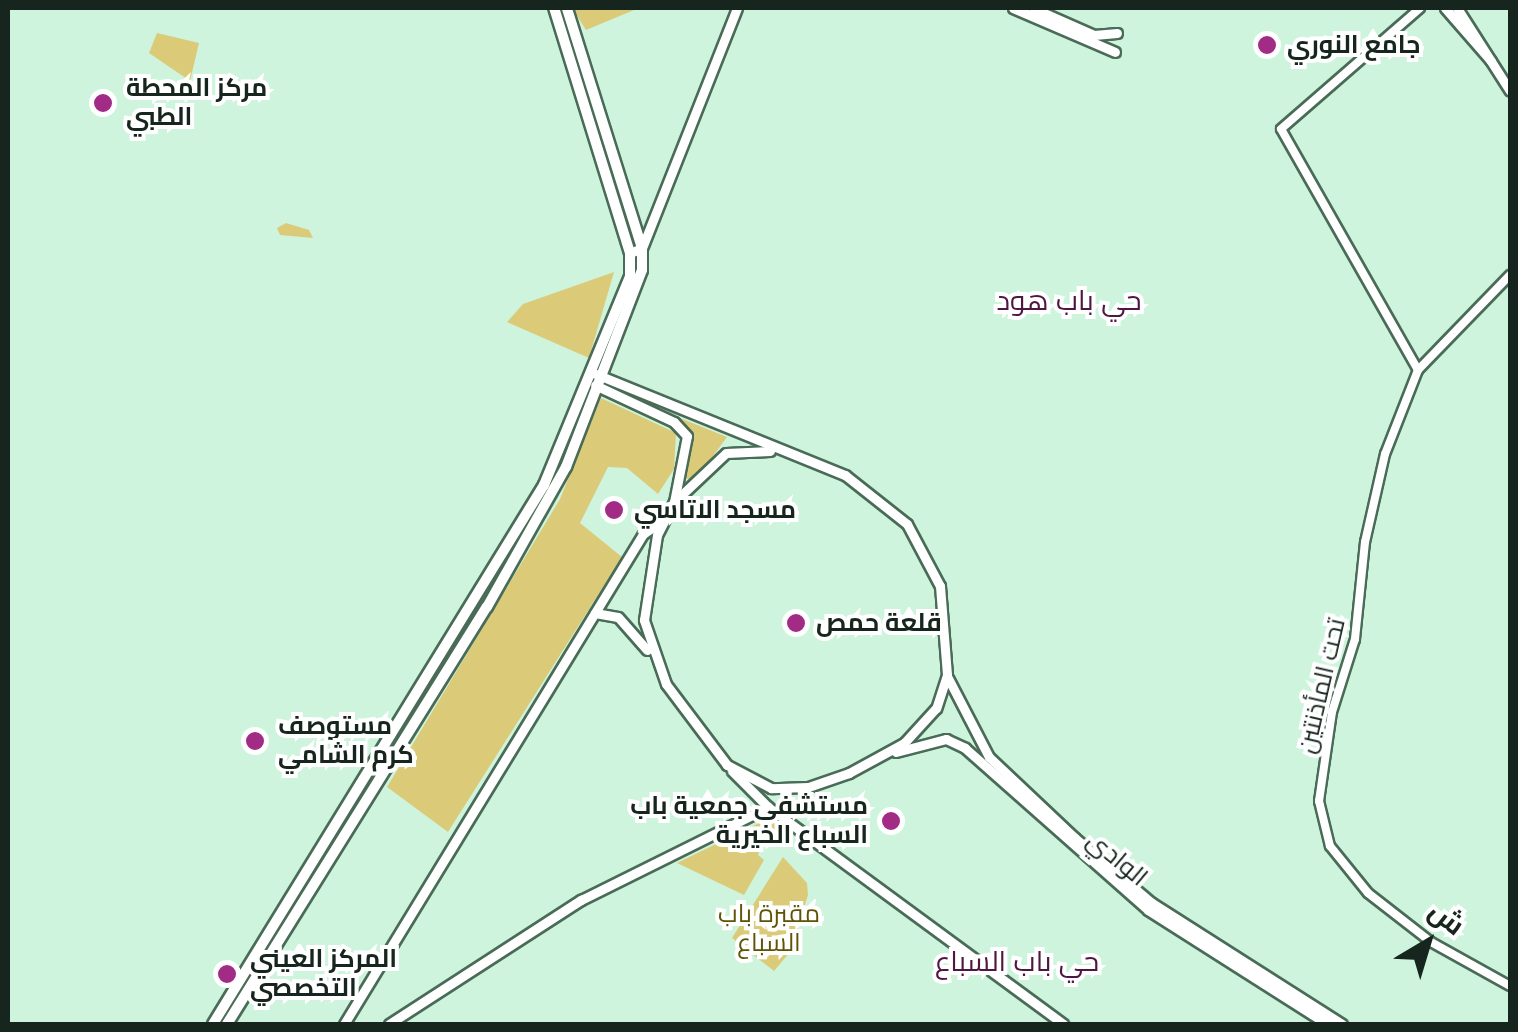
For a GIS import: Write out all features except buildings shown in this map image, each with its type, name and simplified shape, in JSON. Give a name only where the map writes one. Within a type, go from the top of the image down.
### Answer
[{"type":"highway","points":[[227,1024],[487,607],[566,467],[630,276],[630,252],[554,8]]},
{"type":"highway","points":[[213,1024],[544,485],[642,270],[642,248],[567,8]]},
{"type":"main road","points":[[630,252],[642,248],[737,8]]},
{"type":"main road","points":[[1013,8],[1115,52]]},
{"type":"main road","points":[[1033,8],[1094,35],[1117,33]]},
{"type":"main road","points":[[1445,8],[1491,62]]},
{"type":"main road","points":[[1457,8],[1510,92]]},
{"type":"main road","points":[[595,379],[861,483],[922,544],[940,586],[947,675],[936,708],[889,755],[789,788],[770,788],[727,765]]},
{"type":"main road","points":[[595,379],[682,428],[687,453],[674,502]]},
{"type":"main road","points":[[652,656],[644,620],[663,520],[674,502],[726,453],[738,435]]},
{"type":"main road","points":[[726,453],[781,452]]},
{"type":"main road","points":[[344,1024],[643,534],[663,520]]},
{"type":"main road","points":[[595,613],[626,622],[652,656],[681,708],[727,765],[768,807],[1063,1024]]},
{"type":"main road","name":"الوادي","points":[[947,675],[989,757],[1075,838],[1152,903],[1342,1024]]},
{"type":"main road","name":"الوادي","points":[[889,755],[946,740],[965,748],[1148,910],[1328,1024]]},
{"type":"main road","points":[[390,1024],[581,900],[768,807]]},
{"type":"street","points":[[1420,8],[1281,129],[1418,370],[1510,275]]},
{"type":"street","name":"تحت المأذنتين","points":[[1418,370],[1385,454],[1365,542],[1364,589],[1332,712],[1319,801],[1322,830],[1368,893],[1431,942],[1510,986]]},
{"type":"green space","points":[[572,8],[639,8],[586,30]]},
{"type":"green space","points":[[157,33],[199,43],[190,81],[149,53]]},
{"type":"green space","points":[[286,223],[309,230],[313,238],[280,235],[277,228]]},
{"type":"green space","points":[[614,272],[589,358],[507,322],[523,304]]},
{"type":"green space","points":[[601,398],[676,433],[674,469],[658,494],[627,468],[608,467],[580,523],[622,557],[448,832],[387,787],[560,499]]},
{"type":"green space","points":[[665,412],[727,437],[695,481],[684,478],[691,435]]},
{"type":"green space","points":[[767,819],[783,823],[783,838],[762,844],[758,855],[764,860],[744,895],[677,863]]},
{"type":"green space","name":"مقبرة باب السباع","points":[[783,857],[807,883],[808,895],[790,952],[774,971],[732,938]]},
{"type":"place","name":"جامع النوري","points":[[1267,45]]},
{"type":"place","name":"مركز المحطة الطبي","points":[[103,103]]},
{"type":"place","name":"مسجد الاتاسي","points":[[614,510]]},
{"type":"place","name":"قلعة حمص","points":[[796,623]]},
{"type":"place","name":"مستوصف كرم الشامي","points":[[255,741]]},
{"type":"place","name":"مستشفى جمعية باب السباع الخيرية","points":[[891,821]]},
{"type":"place","name":"المركز العيني التخصصي","points":[[227,974]]},
{"type":"district","name":"حي باب هود","points":[[1069,301]]},
{"type":"district","name":"حي باب السباع","points":[[1017,962]]}]
